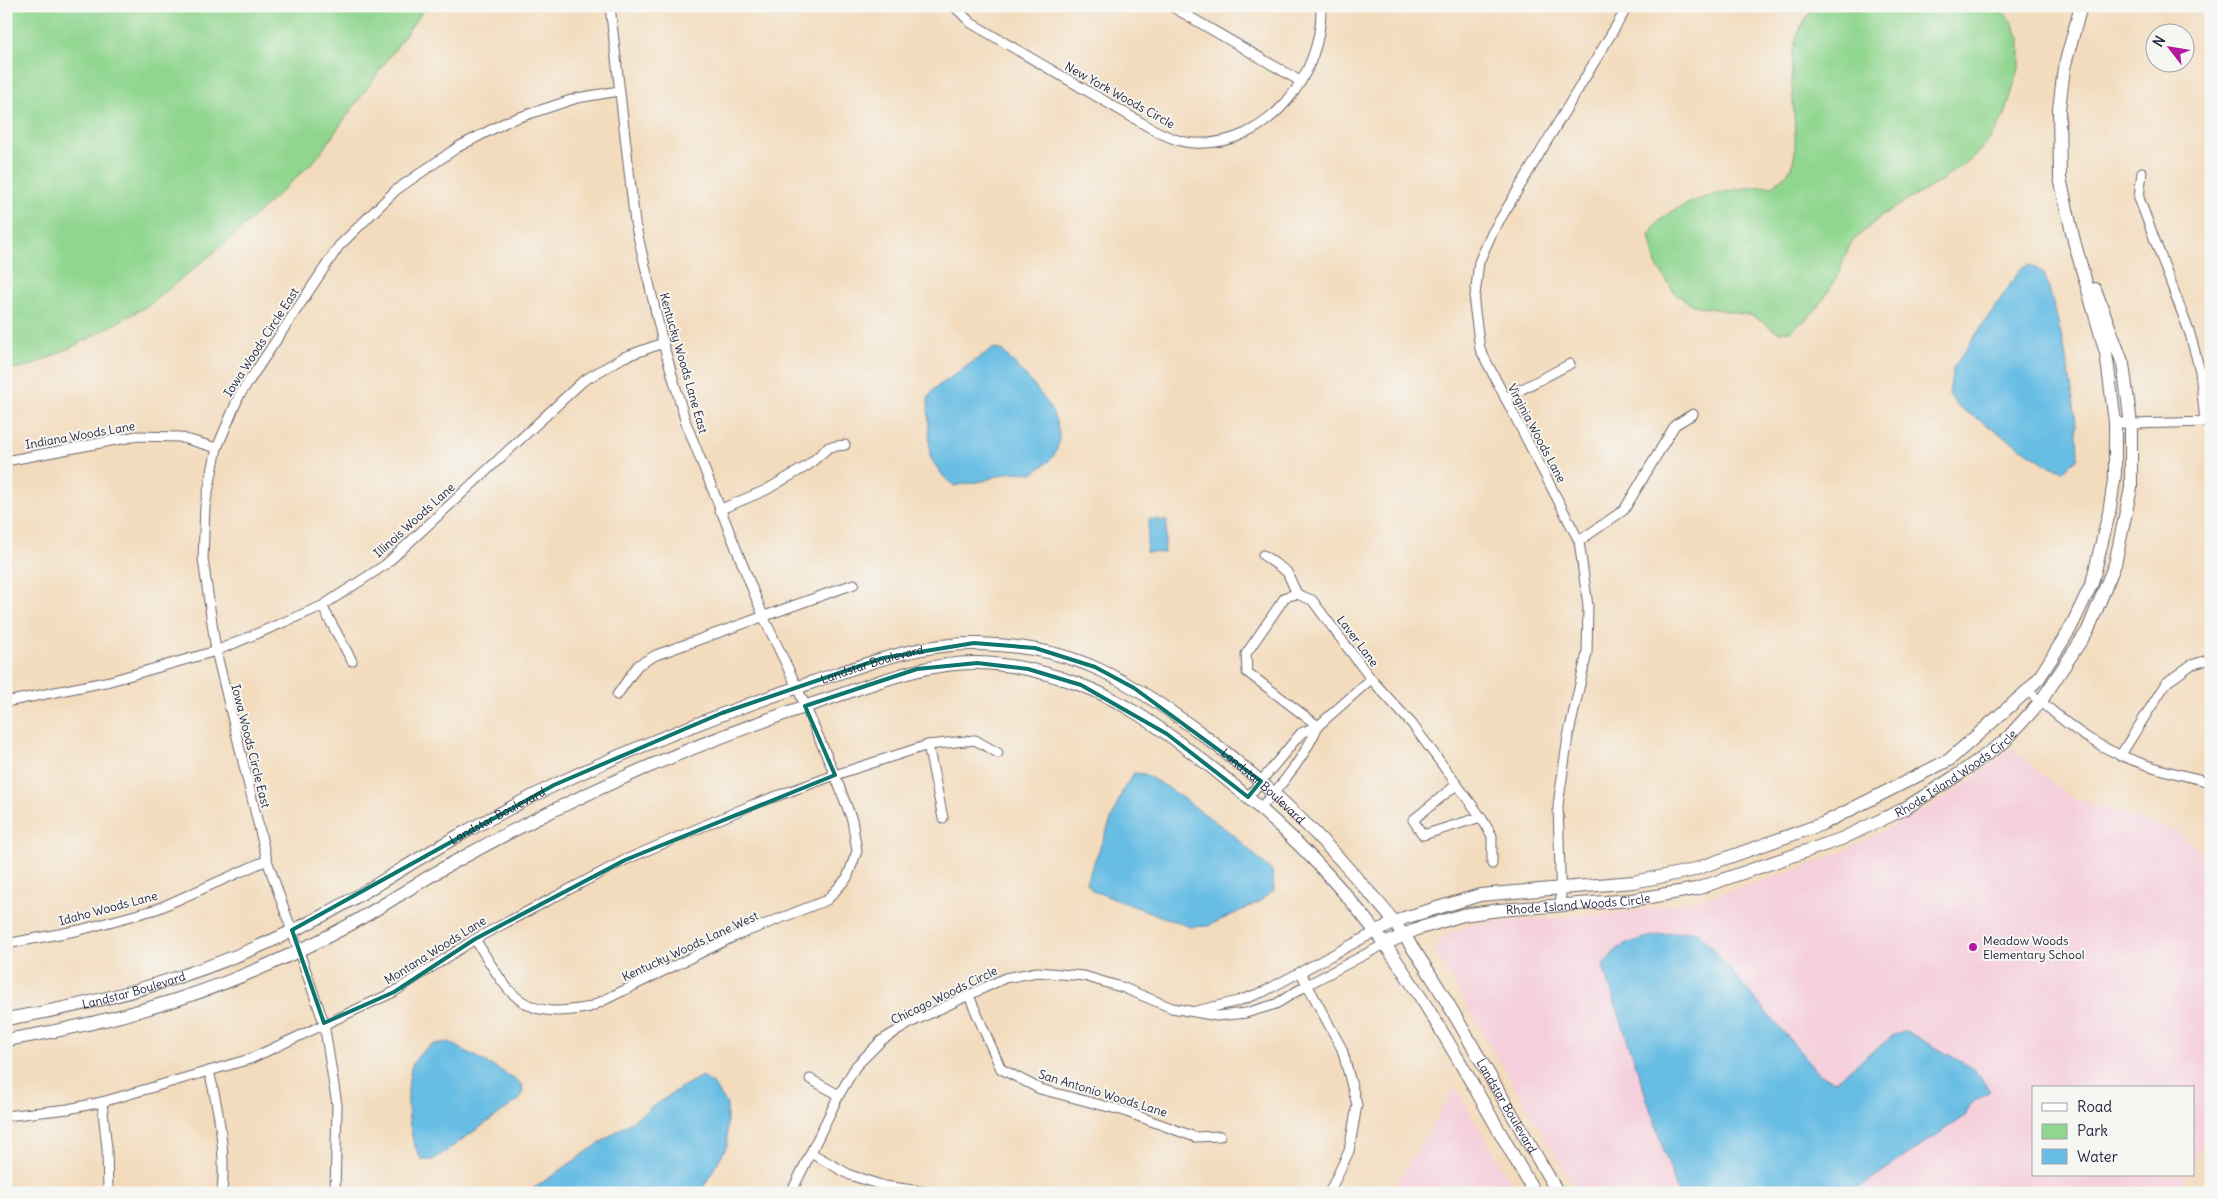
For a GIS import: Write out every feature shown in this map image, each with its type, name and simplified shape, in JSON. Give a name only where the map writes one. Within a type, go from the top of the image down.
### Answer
[{"type":"street","name":"Kentucky Woods Lane East","points":[[610,6],[635,223],[663,343],[686,423],[719,510],[764,618],[805,706]]},
{"type":"street","name":"New York Woods Circle","points":[[954,6],[971,23],[995,38],[1148,127],[1182,142],[1196,144],[1228,140],[1255,130],[1282,107],[1300,81]]},
{"type":"street","points":[[1171,6],[1300,81],[1312,59],[1318,40],[1321,6]]},
{"type":"street","name":"Virginia Woods Lane","points":[[1561,906],[1558,805],[1568,736],[1587,653],[1588,606],[1579,541],[1480,350],[1474,304],[1479,262],[1492,234],[1628,6]]},
{"type":"street","name":"Rhode Island Woods Circle","points":[[1375,932],[1404,918],[1480,894],[1633,882],[1690,871],[1822,824],[1949,760],[2027,691],[2039,678],[2070,629],[2092,582],[2109,513],[2115,474],[2115,422],[2106,353],[2074,241],[2060,178],[2059,109],[2064,68],[2081,6]]},
{"type":"street","name":"Iowa Woods Circle East","points":[[335,1193],[337,1105],[324,1023],[267,860],[216,651],[203,559],[205,506],[217,448],[239,396],[339,246],[396,190],[458,147],[508,120],[577,98],[619,91]]},
{"type":"street","points":[[2115,422],[2131,424],[2208,422],[2200,371],[2190,334],[2139,198],[2142,172]]},
{"type":"street","name":"Rhode Island Woods Circle","points":[[1385,944],[1403,935],[1464,915],[1499,910],[1632,900],[1696,888],[1841,839],[1904,808],[1959,774],[2004,742],[2041,701],[2088,630],[2115,564],[2131,488],[2131,424],[2123,364],[2096,290],[2074,241]]},
{"type":"street","name":"Illinois Woods Lane","points":[[6,702],[110,681],[216,651],[322,606],[385,565],[583,381],[624,357],[663,343]]},
{"type":"street","points":[[1505,398],[1570,364]]},
{"type":"street","points":[[1579,541],[1624,510],[1675,425],[1693,414]]},
{"type":"street","name":"Indiana Woods Lane","points":[[6,461],[137,436],[179,437],[217,448]]},
{"type":"street","points":[[719,510],[766,490],[806,466],[829,447],[845,445]]},
{"type":"street","points":[[1263,555],[1287,572],[1297,594],[1285,597],[1246,654],[1247,672],[1318,726]]},
{"type":"street","points":[[617,695],[638,665],[656,655],[764,618],[854,584]]},
{"type":"street","name":"Laver Lane","points":[[1297,594],[1312,600],[1371,679],[1412,724],[1481,816],[1492,836],[1492,864]]},
{"type":"street","points":[[322,606],[352,661]]},
{"type":"street","name":"Landstar Boulevard","points":[[6,1018],[50,1012],[120,996],[168,982],[236,955],[319,918],[448,841],[554,785],[722,713],[883,658],[918,650],[974,644],[1035,648],[1095,667],[1134,688],[1180,718],[1275,793],[1340,859],[1395,922],[1440,989],[1558,1193]]},
{"type":"street","points":[[2120,756],[2166,683],[2191,665],[2211,659]]},
{"type":"street","name":"Landstar Boulevard","points":[[6,1040],[64,1031],[175,1002],[246,974],[342,929],[458,860],[559,807],[639,770],[805,706],[917,670],[977,663],[1028,669],[1081,685],[1124,707],[1167,734],[1260,808],[1324,870],[1385,944],[1418,994],[1535,1193]]},
{"type":"street","points":[[2039,678],[2041,701]]},
{"type":"street","points":[[1248,797],[1301,733],[1318,726],[1371,679]]},
{"type":"street","points":[[2027,691],[2086,738],[2120,756],[2170,772],[2211,782]]},
{"type":"street","name":"Kentucky Woods Lane West","points":[[475,939],[497,975],[514,997],[543,1011],[566,1012],[590,1006],[733,937],[827,900],[847,878],[857,851],[852,820],[805,706]]},
{"type":"street","points":[[1260,808],[1275,793],[1311,742],[1318,726]]},
{"type":"street","name":"Montana Woods Lane","points":[[6,1116],[68,1109],[102,1102],[250,1059],[394,992],[475,939],[625,860],[752,805],[835,775],[928,745],[975,740],[998,753]]},
{"type":"street","points":[[928,745],[943,818]]},
{"type":"street","points":[[1456,785],[1413,820],[1423,835],[1481,816]]},
{"type":"street","name":"Idaho Woods Lane","points":[[6,944],[80,930],[157,909],[267,860]]},
{"type":"street","name":"Chicago Woods Circle","points":[[1191,1012],[1238,1001],[1263,992],[1375,932]]},
{"type":"street","name":"Chicago Woods Circle","points":[[791,1193],[839,1095],[856,1066],[882,1040],[912,1022],[1005,978],[1036,972],[1084,976],[1124,988],[1172,1008],[1217,1016],[1246,1013],[1276,1004],[1307,985],[1385,944]]},
{"type":"street","points":[[1301,973],[1342,1049],[1357,1104],[1350,1151],[1329,1193]]},
{"type":"street","name":"San Antonio Woods Lane","points":[[968,996],[1000,1069],[1040,1089],[1124,1111],[1194,1137],[1220,1136]]},
{"type":"street","points":[[210,1071],[220,1112],[222,1193]]},
{"type":"street","points":[[810,1079],[839,1095]]},
{"type":"street","points":[[102,1102],[107,1149],[108,1193]]},
{"type":"street","points":[[811,1153],[850,1175],[884,1186],[935,1193]]},
{"type":"highlighted area","points":[[974,643],[1035,648],[1095,667],[1134,688],[1261,781],[1248,797],[1167,734],[1081,685],[1028,669],[977,663],[917,669],[805,706],[835,775],[625,860],[475,939],[394,992],[324,1023],[292,930],[554,785],[722,713],[883,658]]},
{"type":"shaded area","points":[[2011,748],[2068,796],[2177,831],[2211,862],[2211,1124],[2194,1163],[2194,1086],[2032,1086],[2032,1176],[2186,1176],[2173,1193],[1578,1193],[1437,955],[1436,947],[1443,936],[1470,925],[1617,913],[1698,900],[1791,872],[1844,851],[1931,806],[1968,782]]},
{"type":"shaded area","points":[[1455,1087],[1517,1193],[1392,1193]]},
{"type":"green space","points":[[6,6],[426,6],[316,159],[229,240],[149,305],[86,340],[33,365],[6,370]]},
{"type":"green space","points":[[1816,6],[1990,6],[2005,14],[2012,22],[2020,41],[2020,65],[2005,115],[1991,138],[1974,157],[1941,181],[1882,215],[1852,242],[1845,255],[1840,272],[1823,300],[1809,317],[1790,331],[1778,332],[1753,316],[1693,305],[1676,294],[1656,265],[1649,235],[1663,217],[1690,203],[1732,190],[1773,186],[1790,169],[1793,163],[1795,145],[1792,82],[1794,50],[1798,34],[1805,20]]},
{"type":"water","points":[[2030,265],[2044,273],[2057,317],[2072,388],[2078,458],[2063,470],[2049,466],[1956,405],[1949,394],[1953,368],[2021,269]]},
{"type":"water","points":[[993,348],[1003,351],[1044,399],[1053,413],[1058,428],[1059,442],[1052,458],[1034,473],[1010,472],[983,481],[954,486],[942,475],[930,457],[928,399],[934,389]]},
{"type":"water","points":[[1149,519],[1167,521],[1164,553],[1146,552]]},
{"type":"water","points":[[1134,773],[1144,774],[1167,787],[1231,833],[1272,871],[1274,890],[1259,902],[1208,926],[1190,927],[1093,891],[1086,882],[1123,790]]},
{"type":"water","points":[[1697,931],[1820,1075],[1835,1081],[1895,1034],[1906,1031],[1974,1069],[1990,1091],[1970,1104],[1966,1115],[1851,1193],[1678,1193],[1603,966],[1617,950],[1636,940]]},
{"type":"water","points":[[449,1042],[514,1078],[522,1085],[523,1091],[519,1100],[433,1160],[422,1160],[417,1151],[410,1128],[408,1091],[411,1069],[416,1059],[427,1048],[434,1044]]},
{"type":"water","points":[[702,1076],[714,1085],[727,1105],[727,1146],[700,1193],[527,1193],[680,1088]]},
{"type":"place","name":"Meadow Woods Elementary School","points":[[1973,947]]}]
